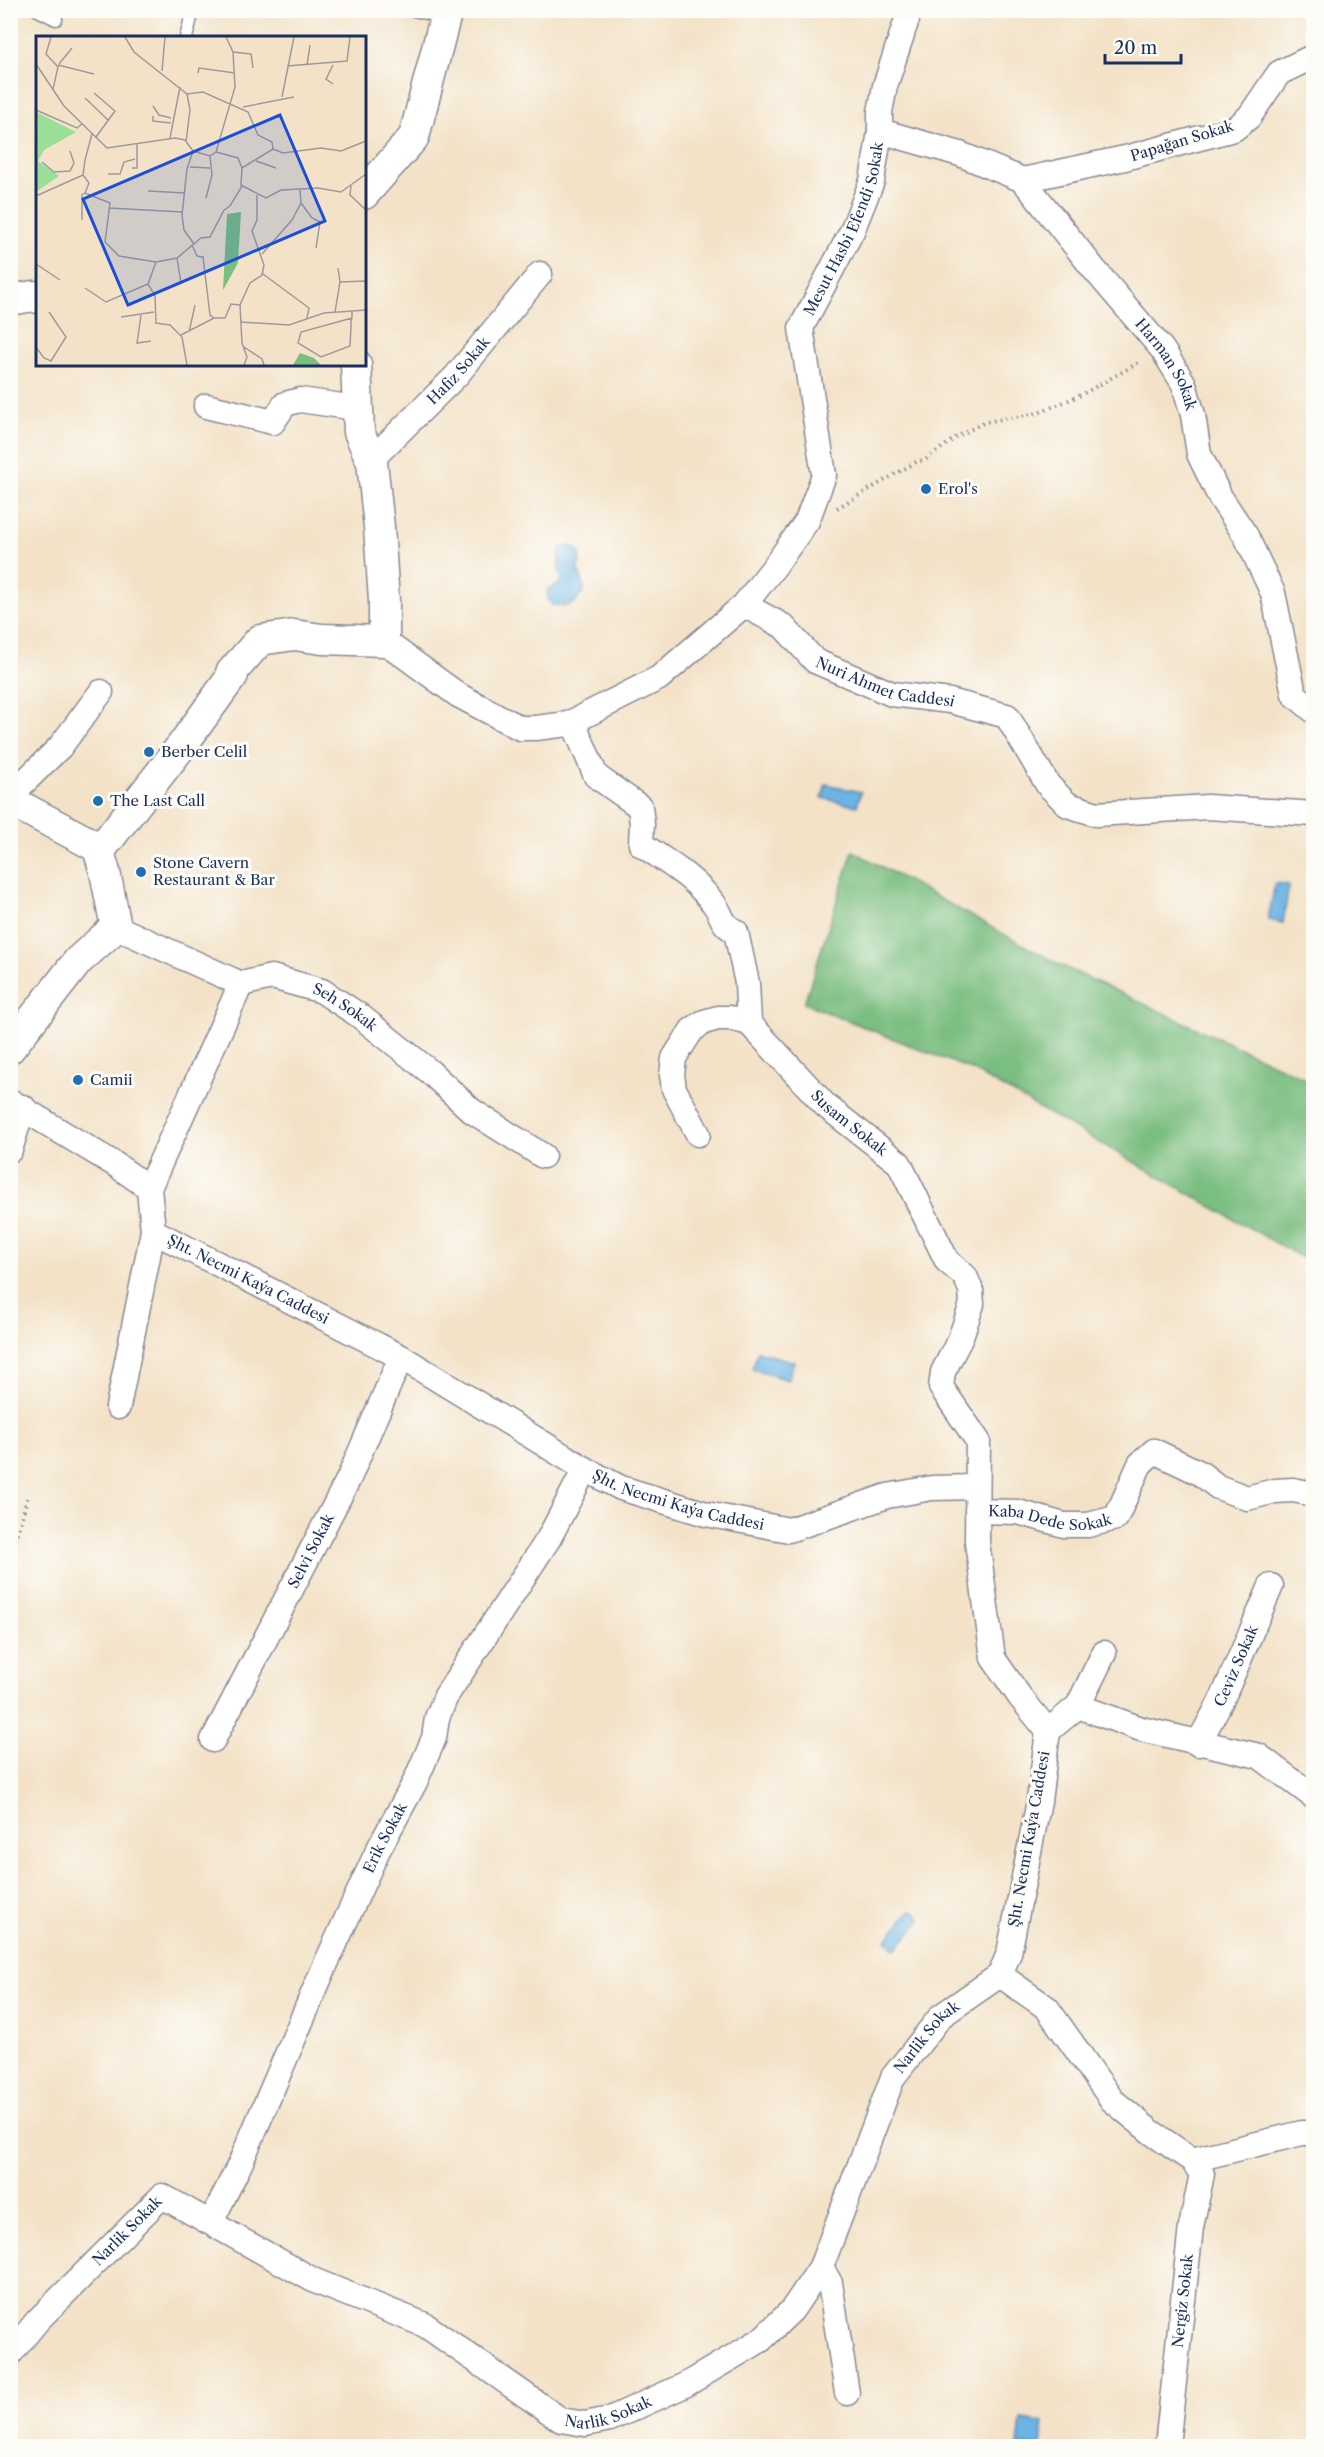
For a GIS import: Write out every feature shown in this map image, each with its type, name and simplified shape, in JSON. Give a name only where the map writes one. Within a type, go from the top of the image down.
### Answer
[{"type":"street","name":"Mesut Hasbi Efendi Sokak","points":[[744,605],[807,521],[830,474],[801,328],[852,231],[872,181],[885,86],[910,10]]},
{"type":"street","points":[[366,192],[414,137],[446,14]]},
{"type":"street","name":"Papağan Sokak","points":[[1023,180],[1125,158],[1234,129],[1249,117],[1279,73],[1308,59],[1314,63]]},
{"type":"street","name":"Harman Sokak","points":[[880,131],[960,153],[1023,180],[1093,268],[1162,349],[1184,384],[1193,415],[1199,454],[1220,497],[1246,536],[1273,593],[1294,694],[1314,711]]},
{"type":"street","name":"Hafiz Sokak","points":[[372,462],[379,452],[456,376],[540,274]]},
{"type":"street","points":[[10,300],[36,297]]},
{"type":"street","points":[[356,366],[359,432],[372,462],[384,601],[384,641]]},
{"type":"street","points":[[206,406],[273,422],[285,404],[300,400],[357,408]]},
{"type":"street","points":[[116,927],[100,855],[101,849],[183,744],[233,675],[231,673],[260,640],[294,635],[322,639],[384,641],[459,695],[520,728],[573,722],[659,678],[744,605]]},
{"type":"street","name":"Nuri Ahmet Caddesi","points":[[744,605],[783,626],[815,661],[837,671],[892,694],[950,701],[1007,716],[1048,785],[1068,805],[1097,814],[1208,807],[1314,814]]},
{"type":"street","points":[[101,849],[15,804],[102,692]]},
{"type":"street","points":[[573,722],[596,777],[640,807],[641,844],[686,874],[714,904],[724,924],[736,932],[747,983],[749,1023],[730,1018],[718,1018],[705,1022],[692,1030],[674,1058],[672,1075],[674,1089],[699,1134]]},
{"type":"street","points":[[10,1150],[17,1104],[149,1188],[241,984],[116,927]]},
{"type":"street","points":[[10,1048],[78,961],[116,927]]},
{"type":"street","name":"Seh Sokak","points":[[241,984],[272,977],[321,991],[368,1023],[429,1071],[472,1111],[543,1156]]},
{"type":"street","name":"Susam Sokak","points":[[749,1023],[826,1106],[899,1163],[947,1261],[965,1276],[971,1290],[972,1304],[960,1339],[943,1372],[941,1387],[978,1441],[976,1487]]},
{"type":"street","name":"Şht. Necmi Kaýa Caddesi","points":[[149,1188],[153,1231],[401,1357],[621,1488],[706,1514],[789,1530],[887,1496],[932,1488],[976,1487],[976,1542],[993,1658],[1020,1697],[1048,1731],[1039,1801],[1009,1953],[1000,1976]]},
{"type":"street","points":[[118,1407],[153,1231]]},
{"type":"street","name":"Selvi Sokak","points":[[213,1740],[286,1596],[350,1478],[401,1357]]},
{"type":"street","name":"Kaba Dede Sokak","points":[[977,1511],[1018,1512],[1064,1525],[1088,1525],[1116,1518],[1140,1464],[1154,1451],[1200,1473],[1218,1488],[1247,1498],[1275,1491],[1293,1490],[1314,1494]]},
{"type":"street","name":"Erik Sokak","points":[[211,2222],[240,2164],[344,1925],[396,1814],[415,1782],[434,1738],[437,1718],[446,1696],[549,1538],[585,1468]]},
{"type":"street","name":"Ceviz Sokak","points":[[1197,1744],[1222,1697],[1271,1586]]},
{"type":"street","points":[[1048,1731],[1078,1706],[1104,1653]]},
{"type":"street","points":[[1078,1706],[1141,1729],[1197,1744],[1259,1756],[1314,1797]]},
{"type":"street","points":[[1000,1976],[1047,2008],[1112,2100],[1151,2132],[1192,2160],[1302,2133],[1314,2133]]},
{"type":"street","name":"Narlik Sokak","points":[[10,2354],[38,2320],[162,2196],[315,2281],[425,2325],[561,2420],[585,2424],[610,2419],[685,2385],[761,2340],[792,2310],[821,2267],[893,2077],[941,2016],[1000,1976]]},
{"type":"street","name":"Nergiz Sokak","points":[[1167,2446],[1191,2227],[1202,2174],[1192,2160]]},
{"type":"street","points":[[821,2267],[830,2283],[847,2393]]},
{"type":"lane","points":[[38,10],[56,20]]},
{"type":"lane","points":[[186,36],[193,10]]},
{"type":"lane","points":[[414,10],[446,14]]},
{"type":"path","points":[[807,521],[815,520],[918,461],[925,460],[958,436],[985,422],[1038,413],[1081,395],[1162,349]]},
{"type":"path","points":[[10,1557],[28,1496]]},
{"type":"green space","points":[[853,851],[1060,965],[1313,1082],[1313,1264],[972,1070],[804,1003]]},
{"type":"water","points":[[569,546],[578,549],[581,556],[578,570],[585,588],[576,602],[567,606],[552,605],[548,599],[547,590],[559,584],[562,578],[559,567],[560,552],[561,548]]},
{"type":"water","points":[[826,784],[861,792],[857,806],[822,798]]},
{"type":"water","points":[[1275,883],[1289,885],[1283,923],[1268,920]]},
{"type":"water","points":[[758,1351],[794,1362],[788,1380],[752,1369]]},
{"type":"water","points":[[910,1911],[917,1913],[921,1920],[896,1949],[886,1940]]},
{"type":"water","points":[[1021,2419],[1044,2422],[1041,2446],[1018,2446]]},
{"type":"place","name":"Erol's","points":[[926,489]]},
{"type":"place","name":"Berber Celil","points":[[149,752]]},
{"type":"place","name":"The Last Call","points":[[98,801]]},
{"type":"place","name":"Stone Cavern Restaurant & Bar","points":[[141,872]]},
{"type":"place","name":"Camii","points":[[78,1080]]}]
